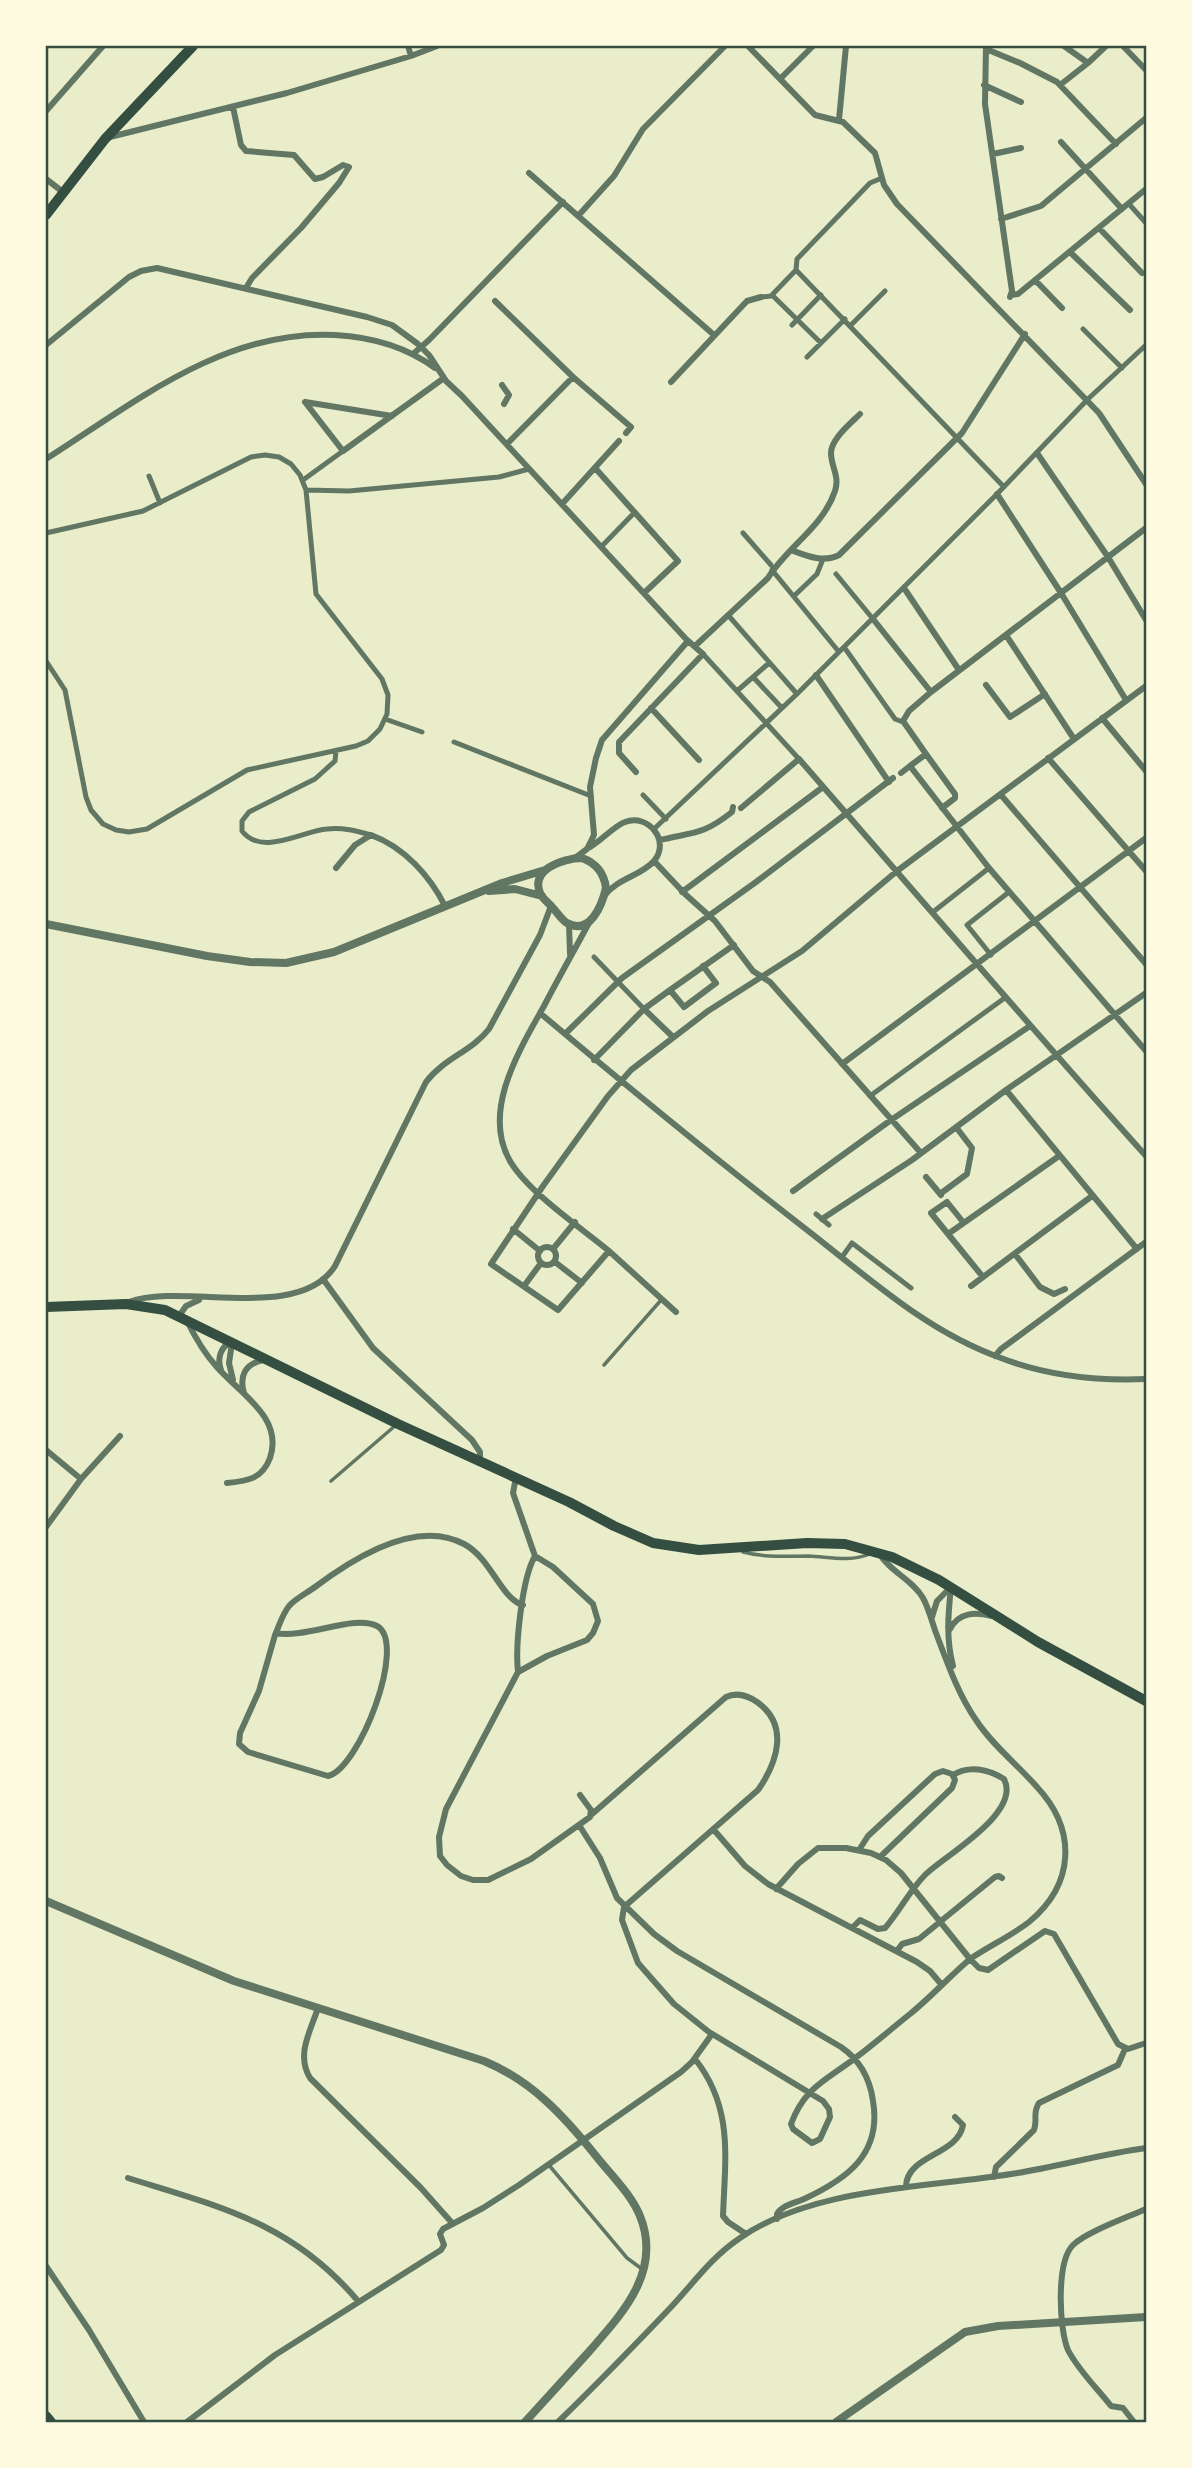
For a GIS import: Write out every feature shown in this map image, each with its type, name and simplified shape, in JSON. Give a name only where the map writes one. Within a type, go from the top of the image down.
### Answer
[{"type":"main road","points":[[46,215],[105,139],[193,46]]},
{"type":"main road","points":[[46,1307],[124,1304],[156,1307],[653,1543],[687,1549],[831,1543],[877,1551],[926,1573],[997,1618],[1146,1701]]},
{"type":"main road","points":[[46,2416],[51,2423]]},
{"type":"street","points":[[46,111],[103,46]]},
{"type":"street","points":[[408,46],[411,56]]},
{"type":"street","points":[[119,123],[144,127],[233,107],[411,56],[437,46]]},
{"type":"street","points":[[578,216],[614,176],[643,129],[725,46]]},
{"type":"street","points":[[748,46],[815,115],[839,120],[857,129],[872,145],[888,191],[903,211],[1001,307],[1088,399],[1102,415],[1146,484]]},
{"type":"street","points":[[780,79],[813,46]]},
{"type":"street","points":[[839,120],[846,46]]},
{"type":"street","points":[[1064,46],[1088,63]]},
{"type":"street","points":[[1060,85],[1106,46]]},
{"type":"street","points":[[1123,46],[1146,70]]},
{"type":"street","points":[[1115,144],[1060,85],[986,47],[984,85],[1011,296],[1018,294],[1146,189]]},
{"type":"street","points":[[984,85],[1021,102]]},
{"type":"street","points":[[233,107],[241,145],[246,151],[294,155],[312,177],[317,179],[343,165],[349,167],[326,199],[252,278],[246,288]]},
{"type":"street","points":[[129,112],[127,119],[133,127]]},
{"type":"street","points":[[1001,219],[1040,206],[1145,121]]},
{"type":"street","points":[[105,139],[133,127]]},
{"type":"street","points":[[1061,142],[1122,209]]},
{"type":"street","points":[[993,154],[1021,148]]},
{"type":"street","points":[[529,173],[714,335]]},
{"type":"street","points":[[671,382],[747,301],[772,295],[796,270],[797,259],[872,182],[882,178]]},
{"type":"street","points":[[46,179],[63,192]]},
{"type":"street","points":[[413,354],[563,202]]},
{"type":"street","points":[[1129,204],[1146,223]]},
{"type":"street","points":[[1100,228],[1144,275]]},
{"type":"street","points":[[1070,252],[1130,310]]},
{"type":"street","points":[[46,345],[116,287],[141,271],[164,269],[382,321],[405,333],[422,347],[444,378],[489,419],[529,469],[766,722],[1146,1156]]},
{"type":"street","points":[[796,270],[1004,487]]},
{"type":"street","points":[[1035,280],[1062,307]]},
{"type":"street","points":[[851,325],[885,291]]},
{"type":"street","points":[[772,295],[821,343]]},
{"type":"street","points":[[792,325],[821,295]]},
{"type":"street","points":[[495,302],[608,407],[629,430]]},
{"type":"street","points":[[807,357],[845,319]]},
{"type":"street","points":[[1083,329],[1122,368]]},
{"type":"street","points":[[789,552],[823,559],[839,555],[957,438],[1025,334]]},
{"type":"street","points":[[46,459],[165,384],[206,362],[239,348],[279,338],[326,335],[378,341],[413,354],[439,371]]},
{"type":"street","points":[[654,829],[842,650],[997,495],[1088,399],[1146,345]]},
{"type":"street","points":[[507,444],[573,377]]},
{"type":"street","points":[[303,480],[444,378]]},
{"type":"street","points":[[502,385],[509,396],[503,404]]},
{"type":"street","points":[[344,451],[305,402],[392,416]]},
{"type":"street","points":[[695,646],[768,578],[772,567],[825,512],[836,489],[837,476],[831,455],[833,447],[860,414]]},
{"type":"street","points":[[562,505],[619,441]]},
{"type":"street","points":[[1037,453],[1108,557],[1146,620]]},
{"type":"street","points":[[46,533],[144,511],[255,455],[270,455],[283,459],[295,468],[306,490],[316,594],[382,679],[388,699],[385,719],[377,732],[364,743],[247,769],[147,829],[134,832],[116,830],[100,821],[89,806],[65,690],[46,661]]},
{"type":"street","points":[[306,490],[349,491],[511,475],[529,469]]},
{"type":"street","points":[[596,469],[678,561],[644,593]]},
{"type":"street","points":[[149,476],[160,503]]},
{"type":"street","points":[[997,495],[1062,593],[1126,700]]},
{"type":"street","points":[[601,547],[635,512]]},
{"type":"street","points":[[904,722],[907,713],[931,692],[1146,528]]},
{"type":"street","points":[[743,533],[842,650],[896,721],[904,722],[956,795],[942,808]]},
{"type":"street","points":[[823,559],[829,566]]},
{"type":"street","points":[[794,596],[817,574],[823,559]]},
{"type":"street","points":[[836,574],[931,692]]},
{"type":"street","points":[[904,588],[959,670]]},
{"type":"street","points":[[728,615],[797,694]]},
{"type":"street","points":[[1006,635],[1073,739]]},
{"type":"street","points":[[587,849],[595,831],[591,780],[598,749],[605,734],[688,641]]},
{"type":"street","points":[[636,772],[620,756],[618,744],[703,654]]},
{"type":"street","points":[[735,689],[753,677],[768,661]]},
{"type":"street","points":[[565,1034],[617,982],[891,780],[816,675]]},
{"type":"street","points":[[753,677],[782,708]]},
{"type":"street","points":[[986,685],[1010,717],[1045,694]]},
{"type":"street","points":[[609,1251],[558,1310],[491,1264],[538,1192],[620,1081],[708,1010],[802,951],[897,871],[1146,685]]},
{"type":"street","points":[[650,708],[699,760]]},
{"type":"street","points":[[1101,718],[1146,771]]},
{"type":"street","points":[[385,719],[422,733]]},
{"type":"street","points":[[454,742],[591,796]]},
{"type":"street","points":[[336,751],[335,761],[325,773],[249,812],[242,821],[242,831],[253,840],[263,842],[280,841],[327,829],[345,829],[371,835],[391,844],[406,855],[445,906]]},
{"type":"street","points":[[901,773],[926,754]]},
{"type":"street","points":[[1048,758],[1146,871]]},
{"type":"street","points":[[660,840],[700,833],[720,821],[799,759]]},
{"type":"street","points":[[911,766],[956,828],[1146,1051]]},
{"type":"street","points":[[682,892],[823,787]]},
{"type":"street","points":[[643,795],[666,819]]},
{"type":"street","points":[[1001,795],[1146,964]]},
{"type":"street","points":[[46,924],[207,956],[250,962],[286,963],[334,952],[502,883],[575,858],[626,821],[640,821],[654,829],[660,840],[659,852],[654,861],[617,883],[604,896]]},
{"type":"street","points":[[336,868],[358,843],[371,835]]},
{"type":"street","points":[[842,1063],[1146,838]]},
{"type":"street","points":[[575,858],[589,861],[599,869],[606,885],[604,896],[511,1070],[503,1100],[501,1133],[508,1157],[522,1176],[677,1312]]},
{"type":"street","points":[[654,861],[682,892],[709,915],[753,971],[763,977],[922,1153]]},
{"type":"street","points":[[933,912],[989,868]]},
{"type":"street","points":[[542,897],[539,881],[545,870]]},
{"type":"street","points":[[479,893],[515,889],[542,897],[565,921],[571,938],[569,959]]},
{"type":"street","points":[[990,955],[967,925],[1009,892]]},
{"type":"street","points":[[124,1304],[151,1296],[208,1298],[288,1294],[310,1288],[323,1279],[335,1266],[428,1079],[438,1068],[485,1034],[540,935],[551,906]]},
{"type":"street","points":[[540,935],[552,922],[565,921],[580,925],[591,919]]},
{"type":"street","points":[[594,1060],[644,1009],[734,945]]},
{"type":"street","points":[[594,957],[673,1037]]},
{"type":"street","points":[[670,990],[684,1007],[716,983],[704,966]]},
{"type":"street","points":[[823,1219],[913,1161],[956,1126],[1146,993]]},
{"type":"street","points":[[698,997],[708,1010]]},
{"type":"street","points":[[870,1096],[1006,997]]},
{"type":"street","points":[[540,1013],[620,1081],[925,1321],[995,1356],[1029,1367],[1078,1377],[1146,1379]]},
{"type":"street","points":[[793,1191],[891,1120],[1030,1026]]},
{"type":"street","points":[[1006,1090],[1137,1249]]},
{"type":"street","points":[[940,1194],[967,1174],[969,1169],[972,1147],[956,1126]]},
{"type":"street","points":[[948,1234],[1059,1156]]},
{"type":"street","points":[[926,1177],[963,1222]]},
{"type":"street","points":[[971,1286],[1093,1196]]},
{"type":"street","points":[[947,1202],[931,1213],[983,1277]]},
{"type":"street","points":[[553,1249],[575,1222]]},
{"type":"street","points":[[513,1229],[540,1251]]},
{"type":"street","points":[[995,1356],[1010,1342],[1146,1242]]},
{"type":"street","points":[[842,1257],[852,1244],[911,1288]]},
{"type":"street","points":[[545,1247],[553,1249],[557,1255],[555,1262],[548,1266],[541,1264],[538,1256],[540,1251],[545,1247]]},
{"type":"street","points":[[1015,1254],[1042,1289],[1054,1294],[1065,1289]]},
{"type":"street","points":[[555,1262],[582,1283]]},
{"type":"street","points":[[523,1286],[541,1264]]},
{"type":"street","points":[[323,1279],[373,1349],[472,1440],[480,1452],[480,1461]]},
{"type":"street","points":[[190,1297],[175,1300],[171,1308],[222,1372],[269,1423],[274,1440],[262,1472],[255,1479],[228,1483]]},
{"type":"street","points":[[179,1316],[187,1304],[208,1298]]},
{"type":"street","points":[[222,1372],[219,1366],[220,1354],[224,1346],[232,1341]]},
{"type":"street","points":[[232,1341],[229,1366],[235,1384]]},
{"type":"street","points":[[245,1395],[242,1379],[247,1368],[257,1362],[270,1360]]},
{"type":"street","points":[[46,1527],[81,1479],[120,1436]]},
{"type":"street","points":[[46,1450],[81,1479]]},
{"type":"street","points":[[516,1477],[513,1493],[535,1556],[553,1567],[593,1604],[598,1621],[587,1640],[547,1656],[518,1672]]},
{"type":"street","points":[[276,1633],[312,1632],[367,1623],[380,1628],[384,1636],[386,1661],[375,1710],[348,1761],[335,1774],[318,1774],[248,1752],[239,1744],[240,1733],[259,1691],[276,1633],[290,1606],[341,1568],[380,1547],[421,1537],[449,1538],[470,1547],[485,1561],[511,1599],[523,1605]]},
{"type":"street","points":[[535,1556],[523,1605],[517,1656],[518,1672],[443,1816],[439,1837],[440,1856],[461,1876],[473,1880],[488,1880],[531,1859],[579,1825],[726,1698],[740,1695],[754,1700],[772,1716],[777,1733],[777,1749],[772,1765],[758,1790],[625,1906],[622,1920],[634,1954],[643,1970],[674,2004],[712,2034],[760,2061],[809,2093],[825,2102],[830,2112],[822,2136],[815,2143],[791,2126],[809,2093],[824,2078],[855,2059],[921,2005],[970,1959],[1019,1929],[1036,1915],[1054,1893],[1065,1864],[1065,1835],[1058,1815],[1036,1785],[975,1720],[921,1595],[888,1567],[877,1551]]},
{"type":"street","points":[[932,1622],[935,1604],[951,1587]]},
{"type":"street","points":[[951,1587],[948,1638],[961,1692]]},
{"type":"street","points":[[948,1638],[953,1623],[964,1615],[980,1614],[997,1618]]},
{"type":"street","points":[[852,1928],[860,1920],[878,1929],[885,1928],[926,1874],[988,1825],[1006,1793],[1004,1780],[987,1771],[969,1769],[953,1775]]},
{"type":"street","points":[[859,1850],[870,1833],[936,1773],[945,1771],[953,1775],[955,1780],[952,1788],[880,1857]]},
{"type":"street","points":[[580,1795],[590,1808],[591,1815]]},
{"type":"street","points":[[579,1825],[600,1858],[613,1892],[654,1934],[677,1951],[841,2047],[855,2059],[868,2080],[874,2102],[875,2126],[870,2144],[859,2162],[847,2174],[781,2209],[777,2213],[777,2219]]},
{"type":"street","points":[[714,1830],[745,1866],[776,1889],[927,1968],[941,1984]]},
{"type":"street","points":[[776,1889],[798,1864],[817,1848],[859,1850],[880,1857],[896,1868],[980,1969],[988,1970],[1045,1931],[1051,1931],[1118,2044],[1125,2049]]},
{"type":"street","points":[[897,1951],[902,1944],[919,1939],[939,1920],[997,1876],[1002,1878]]},
{"type":"street","points":[[46,1901],[221,1976],[496,2066],[550,2103],[583,2140],[640,2214],[646,2239],[645,2269],[624,2312],[525,2423]]},
{"type":"street","points":[[318,2008],[303,2057],[313,2082],[421,2188],[453,2224]]},
{"type":"street","points":[[187,2423],[275,2356],[441,2250],[444,2245],[441,2231],[483,2208],[681,2072],[695,2059],[712,2034]]},
{"type":"street","points":[[1125,2049],[1146,2043]]},
{"type":"street","points":[[993,2177],[996,2167],[1034,2130],[1035,2111],[1040,2104],[1118,2065],[1125,2049]]},
{"type":"street","points":[[695,2059],[712,2086],[721,2110],[726,2171],[723,2216],[746,2234]]},
{"type":"street","points":[[906,2186],[907,2178],[918,2166],[959,2135],[962,2122],[955,2117]]},
{"type":"street","points":[[558,2423],[708,2265],[746,2234],[777,2219],[836,2200],[906,2186],[993,2177],[1146,2148]]},
{"type":"street","points":[[128,2178],[230,2210],[278,2232],[324,2264],[358,2301]]},
{"type":"street","points":[[1134,2423],[1123,2408],[1111,2406],[1070,2353],[1063,2321],[1062,2272],[1070,2249],[1081,2240],[1146,2208]]},
{"type":"street","points":[[46,2266],[89,2330],[144,2423]]},
{"type":"street","points":[[836,2423],[965,2332],[998,2326],[1146,2317]]},
{"type":"lane","points":[[604,1366],[662,1299]]},
{"type":"lane","points":[[331,1481],[398,1424]]},
{"type":"lane","points":[[548,2164],[627,2258],[634,2265],[645,2269]]}]
